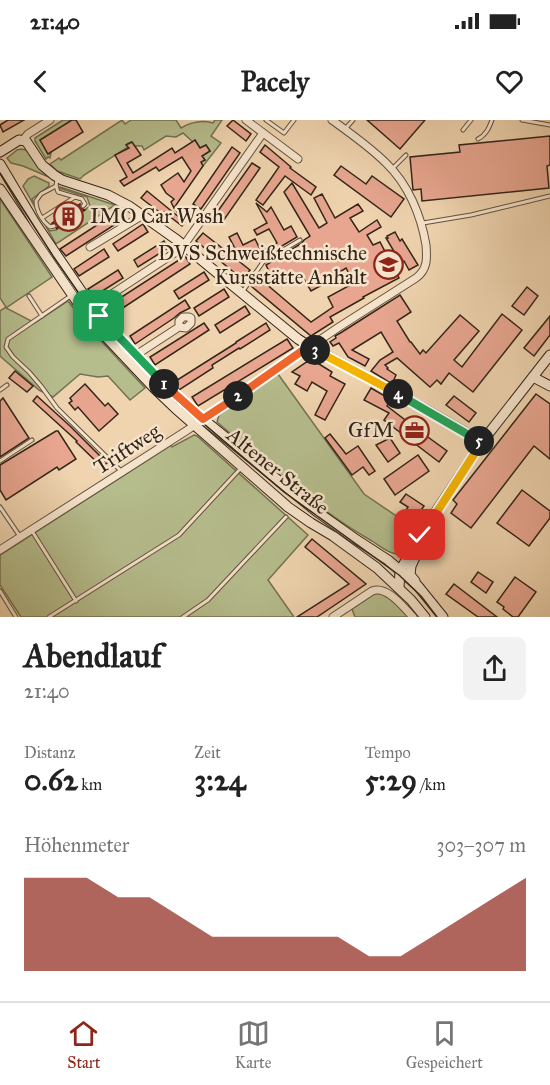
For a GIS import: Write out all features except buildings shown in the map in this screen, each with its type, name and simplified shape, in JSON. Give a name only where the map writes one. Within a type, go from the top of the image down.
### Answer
[{"type":"main road","points":[[0,153],[19,140],[23,140],[28,143],[42,165],[57,182],[119,200],[184,245],[298,339],[482,442]]},
{"type":"main road","name":"Altener Straße","points":[[0,164],[35,223],[92,307],[173,394],[316,511],[385,558],[418,586],[443,617]]},
{"type":"main road","name":"Altener Straße","points":[[0,189],[95,326],[168,401],[288,507],[362,556],[399,588],[425,617]]},
{"type":"main road","points":[[418,586],[411,577],[410,571],[417,550],[437,510],[482,442],[550,355]]},
{"type":"main road","points":[[533,377],[550,386]]},
{"type":"main road","points":[[399,588],[400,571],[403,564],[423,528],[429,524]]},
{"type":"street","points":[[23,140],[28,134],[50,120]]},
{"type":"street","points":[[246,120],[298,159]]},
{"type":"street","name":"Triftweg","points":[[0,550],[194,425],[309,346],[422,273],[427,256],[421,223],[412,200],[392,169],[384,161],[332,120]]},
{"type":"street","points":[[92,307],[184,245],[263,133]]},
{"type":"street","points":[[90,247],[143,216]]},
{"type":"street","points":[[136,355],[179,327]]},
{"type":"street","points":[[333,617],[379,589],[386,591],[413,617]]},
{"type":"lane","points":[[266,120],[284,133],[293,122],[287,120]]},
{"type":"lane","points":[[345,129],[353,120]]},
{"type":"lane","points":[[463,130],[471,120]]},
{"type":"lane","points":[[478,139],[482,137],[492,120]]},
{"type":"lane","points":[[522,120],[550,125]]},
{"type":"lane","points":[[392,169],[406,154]]},
{"type":"lane","points":[[57,182],[58,192],[82,199],[85,204],[83,206]]},
{"type":"lane","points":[[54,226],[48,226],[35,204],[41,194],[57,182]]},
{"type":"lane","points":[[421,223],[471,215],[550,196]]},
{"type":"lane","points":[[42,218],[75,197]]},
{"type":"lane","points":[[242,293],[263,262],[300,240]]},
{"type":"lane","points":[[72,295],[8,339],[6,347],[12,357],[35,379],[57,408],[122,471]]},
{"type":"lane","points":[[29,296],[42,316]]},
{"type":"lane","points":[[0,390],[7,385]]},
{"type":"lane","points":[[0,461],[32,440]]},
{"type":"lane","points":[[49,617],[179,535],[243,466]]},
{"type":"lane","points":[[0,507],[20,537]]},
{"type":"lane","points":[[183,617],[208,600],[286,517]]},
{"type":"lane","points":[[31,530],[76,601]]},
{"type":"lane","points":[[0,591],[16,617]]},
{"type":"green space","points":[[63,120],[72,120],[40,140],[48,154],[51,153],[50,158],[46,159],[35,138]]},
{"type":"green space","points":[[122,120],[125,124],[131,120],[176,120],[181,128],[197,122],[213,123],[215,120],[222,120],[211,136],[221,143],[203,166],[201,162],[205,160],[202,156],[210,151],[206,145],[200,148],[195,140],[193,142],[183,133],[176,137],[166,136],[144,150],[142,146],[134,146],[131,142],[127,144],[128,147],[80,179],[57,171],[50,164],[59,158],[61,160]]},
{"type":"green space","points":[[21,149],[26,149],[40,169],[49,177],[11,163],[7,158]]},
{"type":"green space","points":[[34,176],[49,183],[49,186],[32,199],[37,210],[23,186],[28,179]]},
{"type":"green space","points":[[60,187],[115,205],[56,244],[43,222],[49,231],[56,230],[90,206],[87,197],[59,189]]},
{"type":"green space","points":[[0,199],[52,277],[6,308],[35,323],[68,301],[91,330],[145,388],[130,400],[108,376],[80,374],[53,397],[39,390],[0,356],[0,311],[6,307],[0,298]]},
{"type":"green space","points":[[278,374],[364,494],[417,530],[399,553],[394,554],[387,551],[331,515],[217,422],[219,415]]},
{"type":"green space","points":[[194,435],[308,535],[268,580],[294,617],[21,617],[0,585],[0,555],[171,445],[172,447]]},
{"type":"green space","points":[[377,592],[384,593],[410,617],[355,617],[352,609]]},
{"type":"tram line","points":[[0,173],[89,308],[170,395],[284,492],[399,575],[421,596],[437,617]]},
{"type":"place","name":"IMO Car Wash","points":[[69,216]]},
{"type":"place","name":"DVS Schweißtechnische Kursstätte Anhalt","points":[[388,265]]},
{"type":"place","name":"GfM","points":[[415,430]]},
{"type":"route","points":[[99,316],[173,394],[203,419],[309,346],[482,442],[420,535]]}]
